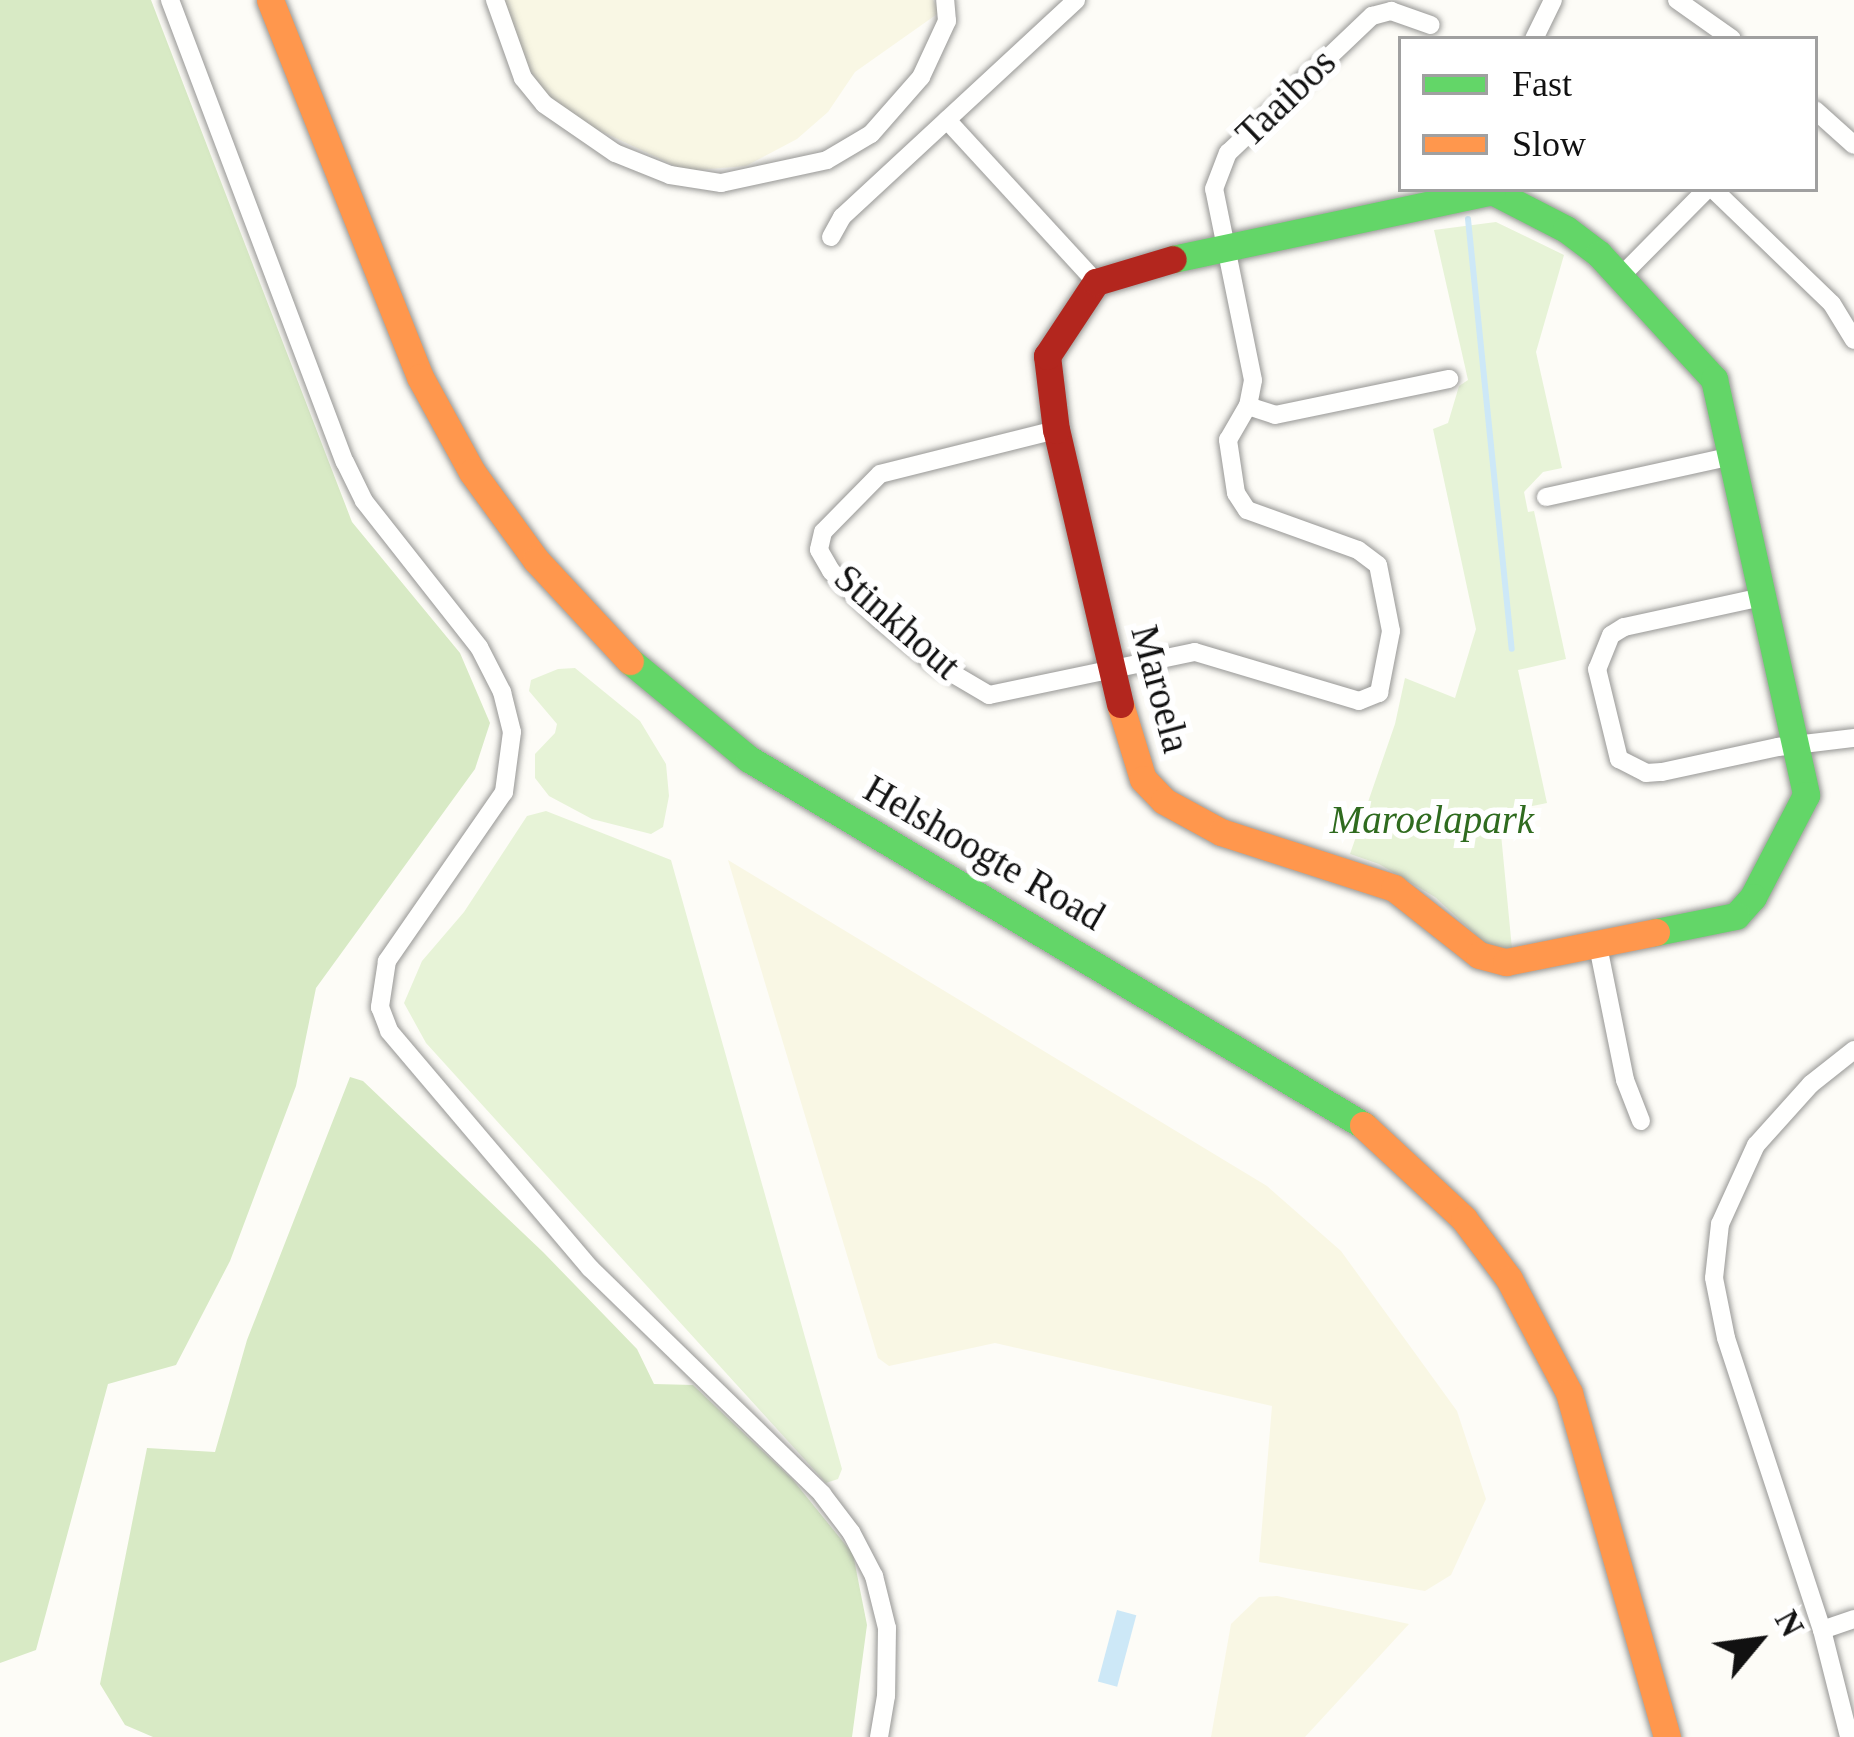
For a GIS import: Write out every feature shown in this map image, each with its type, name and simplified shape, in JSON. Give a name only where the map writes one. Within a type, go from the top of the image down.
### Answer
[{"type":"street","points":[[170,0],[345,462],[385,529],[479,647],[502,692],[512,731],[504,792],[387,961],[380,1007],[389,1031],[590,1268],[822,1494],[851,1532],[874,1576],[887,1628],[886,1696],[879,1737]]},
{"type":"street","name":"Helshoogte Road","points":[[270,0],[420,376],[472,472],[536,560],[597,629],[646,679],[749,759],[1347,1112],[1402,1156],[1464,1219],[1509,1280],[1569,1393],[1667,1737]]},
{"type":"street","points":[[495,0],[523,78],[544,104],[615,153],[670,175],[721,183],[827,160],[871,134],[921,77],[947,21],[945,0]]},
{"type":"street","points":[[831,237],[842,217],[1076,0]]},
{"type":"street","points":[[1535,36],[1553,0]]},
{"type":"street","points":[[1677,0],[1728,36]]},
{"type":"street","name":"Taaibos","points":[[1226,249],[1214,189],[1228,152],[1372,16],[1391,11],[1430,26]]},
{"type":"street","points":[[1818,113],[1854,145]]},
{"type":"street","points":[[946,120],[1096,282]]},
{"type":"street","name":"Maroela","points":[[1483,192],[1151,264],[1096,282],[1047,356],[1056,430],[1112,670],[1143,779],[1164,801],[1190,817],[1394,888],[1479,955],[1506,962],[1736,916],[1753,897],[1806,795],[1714,379],[1623,274],[1566,230],[1496,192]]},
{"type":"street","points":[[1623,274],[1707,192]]},
{"type":"street","points":[[1713,192],[1832,304],[1854,340]]},
{"type":"street","points":[[1112,670],[1196,652],[1359,701],[1379,693],[1391,631],[1378,565],[1358,550],[1247,511],[1236,493],[1228,440],[1248,406],[1253,380],[1226,249]]},
{"type":"street","points":[[1248,406],[1275,416],[1449,379]]},
{"type":"street","name":"Stinkhout","points":[[1056,430],[880,474],[824,532],[819,550],[831,571],[881,620],[933,662],[989,695],[1112,670]]},
{"type":"street","points":[[1546,497],[1732,456]]},
{"type":"street","points":[[1762,597],[1624,627],[1611,635],[1597,669],[1619,759],[1646,773],[1854,738]]},
{"type":"street","points":[[1598,946],[1625,1081],[1641,1121]]},
{"type":"street","points":[[1849,1737],[1822,1630],[1726,1338],[1714,1278],[1720,1224],[1735,1182],[1756,1145],[1811,1084],[1854,1050]]},
{"type":"street","points":[[1822,1630],[1854,1619]]},
{"type":"shaded area","points":[[505,0],[933,0],[940,12],[855,72],[828,112],[797,139],[746,166],[686,171],[571,117],[542,89],[517,49]]},
{"type":"shaded area","points":[[728,860],[1267,1186],[1341,1251],[1457,1411],[1486,1499],[1451,1575],[1425,1591],[1259,1562],[1272,1406],[995,1343],[889,1366],[878,1358]]},
{"type":"shaded area","points":[[1277,1596],[1409,1624],[1305,1737],[1211,1737],[1231,1624],[1259,1597]]},
{"type":"green space","points":[[0,0],[151,0],[352,522],[460,653],[490,723],[475,769],[316,988],[296,1086],[230,1261],[176,1365],[108,1384],[36,1650],[0,1663]]},
{"type":"green space","name":"Maroelapark","points":[[1496,222],[1564,255],[1536,352],[1562,468],[1543,472],[1524,492],[1528,512],[1534,511],[1566,659],[1518,670],[1547,803],[1499,813],[1512,949],[1490,948],[1435,897],[1379,864],[1350,854],[1395,724],[1405,678],[1455,698],[1476,629],[1433,429],[1448,423],[1459,386],[1468,380],[1434,230]]},
{"type":"green space","points":[[575,668],[640,721],[666,764],[669,796],[663,827],[651,834],[592,819],[549,796],[535,778],[535,754],[555,733],[557,724],[529,691],[531,680]]},
{"type":"green space","points":[[546,811],[671,860],[842,1469],[838,1479],[826,1483],[426,1043],[404,1003],[422,961],[464,912],[527,816]]},
{"type":"green space","points":[[350,1077],[363,1081],[543,1252],[637,1349],[654,1384],[693,1385],[793,1480],[853,1554],[867,1625],[852,1737],[153,1737],[125,1725],[100,1684],[147,1448],[215,1452],[247,1340]]},
{"type":"water","points":[[1117,1610],[1136,1615],[1117,1687],[1098,1681]]},
{"type":"waterway","points":[[1468,219],[1512,649]]},
{"type":"traffic: fast","points":[[1173,259],[1487,192]]},
{"type":"traffic: fast","points":[[1494,192],[1566,229],[1599,254],[1714,379],[1806,795],[1753,897],[1736,916],[1656,932]]},
{"type":"traffic: fast","points":[[630,661],[749,759],[1363,1125]]},
{"type":"traffic: slow","points":[[270,0],[420,377],[472,472],[536,560],[630,661]]},
{"type":"traffic: slow","points":[[1120,704],[1143,779],[1164,801],[1221,832],[1394,888],[1479,955],[1506,962],[1656,932]]},
{"type":"traffic: slow","points":[[1363,1125],[1464,1219],[1509,1279],[1569,1393],[1667,1737]]},
{"type":"traffic: jam","points":[[1120,704],[1056,430],[1047,356],[1096,282],[1173,259]]}]
